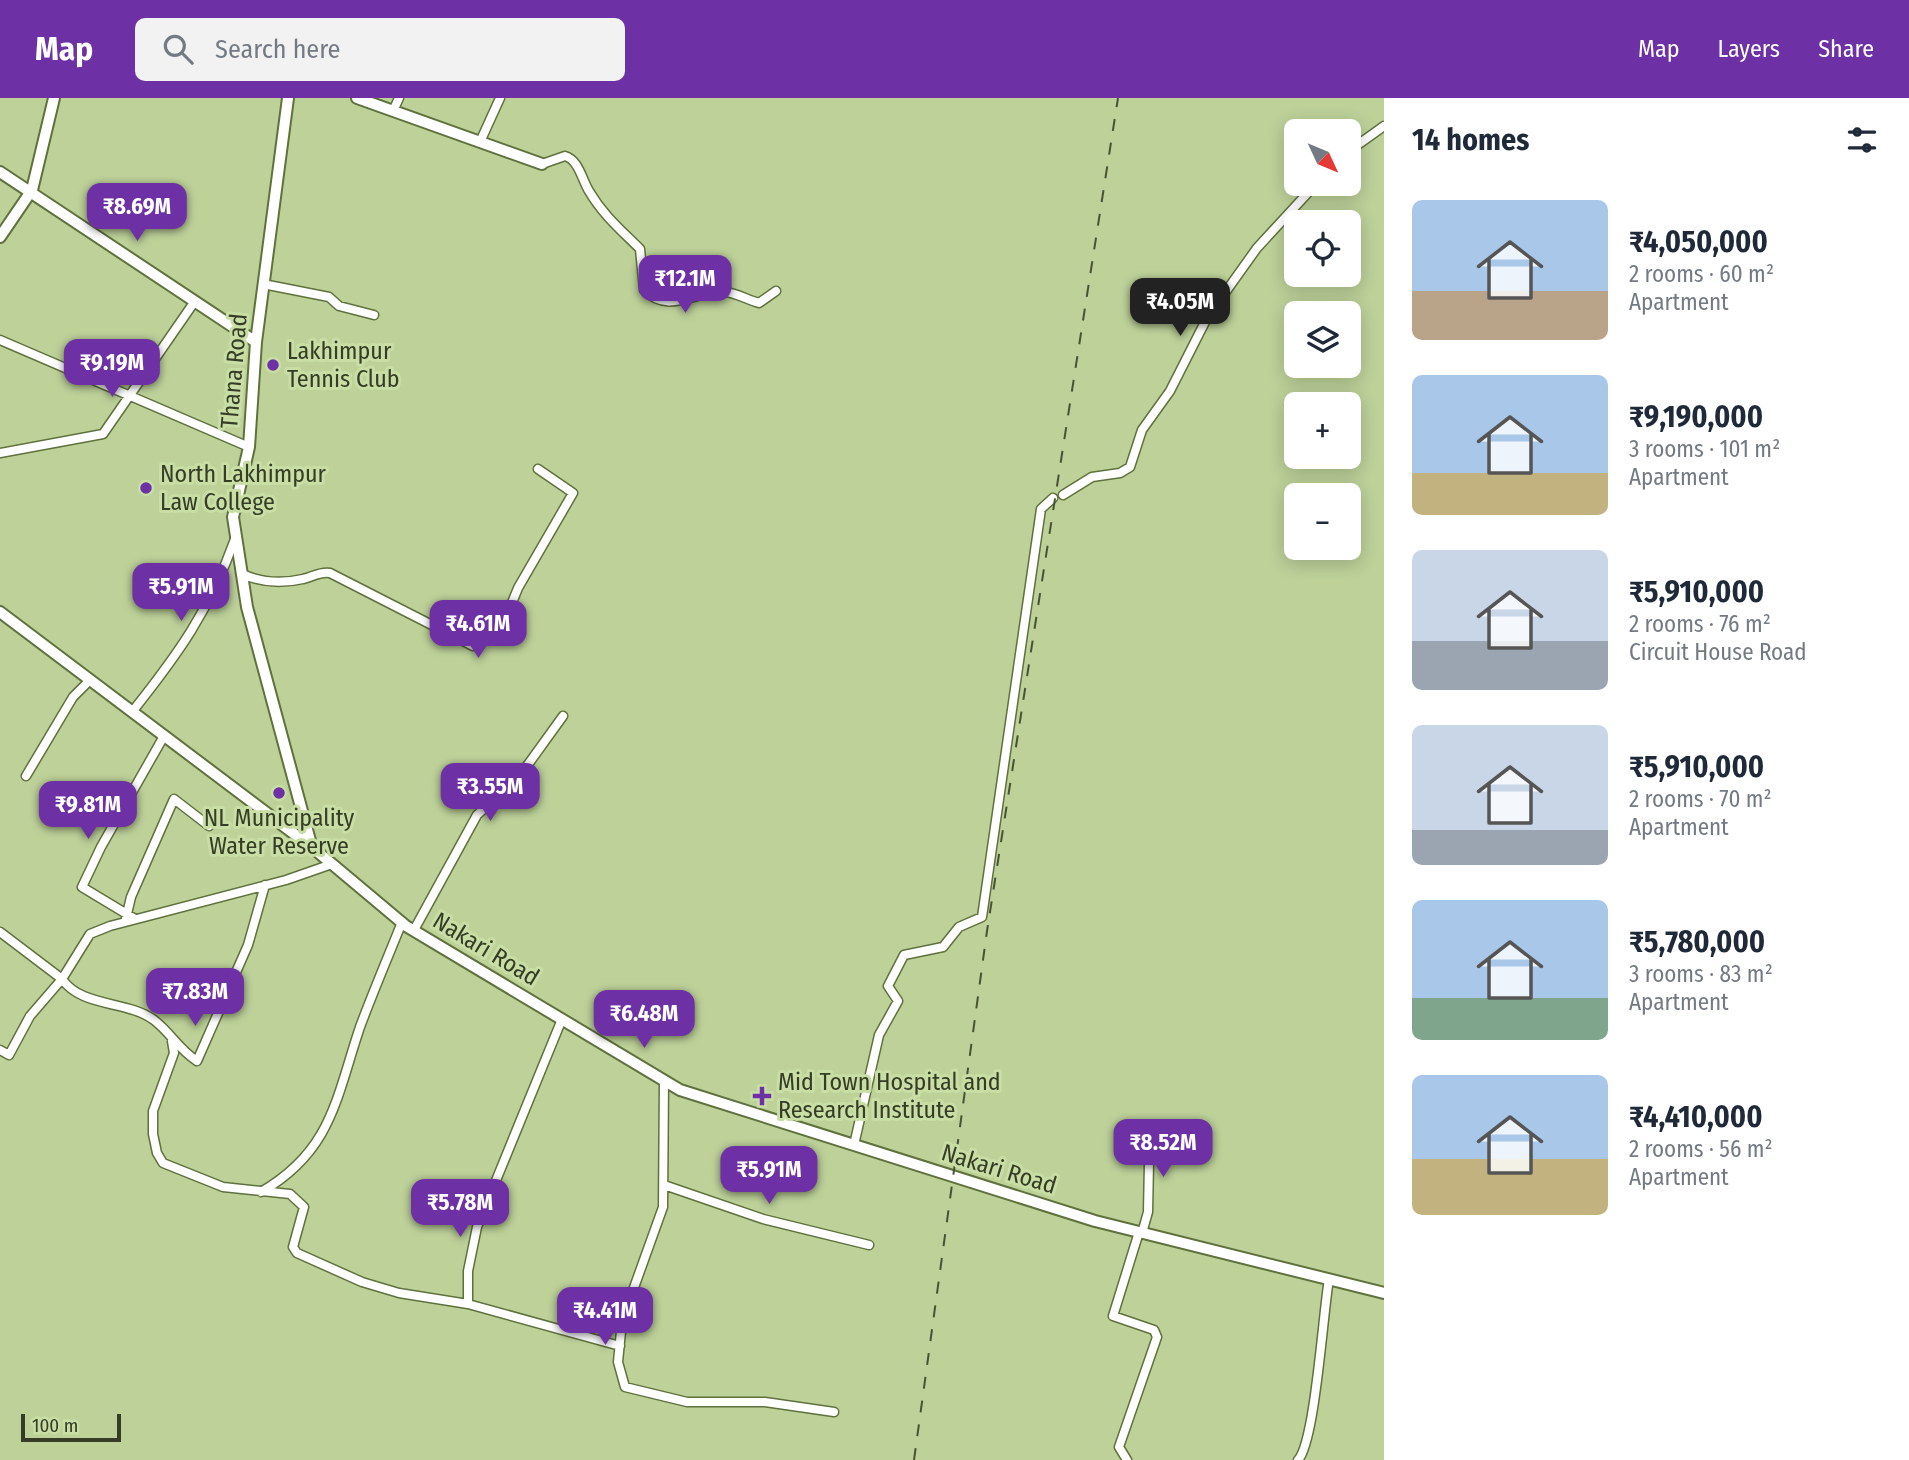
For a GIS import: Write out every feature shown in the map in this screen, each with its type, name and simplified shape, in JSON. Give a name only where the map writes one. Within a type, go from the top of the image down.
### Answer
[{"type":"street","points":[[0,237],[32,190],[54,98]]},
{"type":"street","name":"Thana Road","points":[[288,98],[256,342],[250,447],[233,517],[247,607],[313,848]]},
{"type":"street","points":[[357,98],[542,164],[565,156],[576,163],[588,190],[609,221],[640,249],[645,290],[655,298],[677,302],[726,292],[759,303],[776,291]]},
{"type":"street","points":[[393,111],[399,98]]},
{"type":"street","points":[[480,142],[500,98]]},
{"type":"street","points":[[1362,142],[1384,126]]},
{"type":"street","points":[[0,172],[32,190],[256,342]]},
{"type":"street","points":[[1063,495],[1092,477],[1120,474],[1130,467],[1142,430],[1170,391],[1207,318],[1257,248],[1305,196]]},
{"type":"street","points":[[263,284],[329,297],[339,306],[374,315]]},
{"type":"street","points":[[0,453],[103,434],[195,301]]},
{"type":"street","points":[[0,340],[250,447]]},
{"type":"street","points":[[242,574],[273,583],[304,579],[322,572],[330,573],[473,646],[481,644],[495,620],[505,620],[519,587],[573,493],[538,470]]},
{"type":"street","points":[[854,1145],[879,1035],[898,1001],[888,986],[901,961],[907,953],[943,947],[959,927],[982,918],[1041,509],[1053,498]]},
{"type":"street","points":[[132,712],[196,627],[221,578],[236,536]]},
{"type":"street","name":"Nakari Road","points":[[0,612],[313,848],[402,922],[680,1090],[1141,1232],[1384,1293]]},
{"type":"street","points":[[26,776],[73,697],[90,680]]},
{"type":"street","points":[[414,930],[477,815],[519,777],[563,716]]},
{"type":"street","points":[[164,736],[101,846],[82,887],[126,918],[135,919],[265,886],[332,864]]},
{"type":"street","points":[[0,1050],[9,1055],[30,1016],[62,979],[90,934],[126,918],[141,870],[174,799],[209,826]]},
{"type":"street","points":[[282,825],[303,812]]},
{"type":"street","points":[[0,932],[62,979],[75,993],[153,1019],[172,1041],[197,1061],[248,945],[265,886]]},
{"type":"street","points":[[261,1192],[287,1177],[332,1118],[359,1031],[402,922]]},
{"type":"street","points":[[468,1304],[468,1271],[477,1227],[562,1019]]},
{"type":"street","points":[[172,1041],[174,1053],[153,1111],[157,1153],[163,1163],[223,1187],[290,1194],[304,1207],[293,1247],[297,1253],[362,1282],[399,1293],[468,1304],[620,1346]]},
{"type":"street","points":[[664,1080],[661,1126],[663,1207],[624,1311],[618,1362],[625,1387],[634,1392],[687,1402],[765,1402],[834,1412]]},
{"type":"street","points":[[1127,1460],[1120,1453],[1119,1447],[1157,1337],[1154,1330],[1113,1316],[1148,1212],[1149,1163],[1143,1158],[1129,1157]]},
{"type":"street","points":[[664,1185],[763,1219],[869,1245]]},
{"type":"street","points":[[1302,1459],[1314,1402],[1329,1279]]},
{"type":"railway","points":[[914,1460],[987,931],[1118,98]]},
{"type":"place","name":"Lakhimpur Tennis Club","points":[[273,365]]},
{"type":"place","name":"North Lakhimpur Law College","points":[[146,488]]},
{"type":"place","name":"NL Municipality Water Reserve","points":[[279,793]]},
{"type":"place","name":"Mid Town Hospital and Research Institute","points":[[762,1096]]}]
